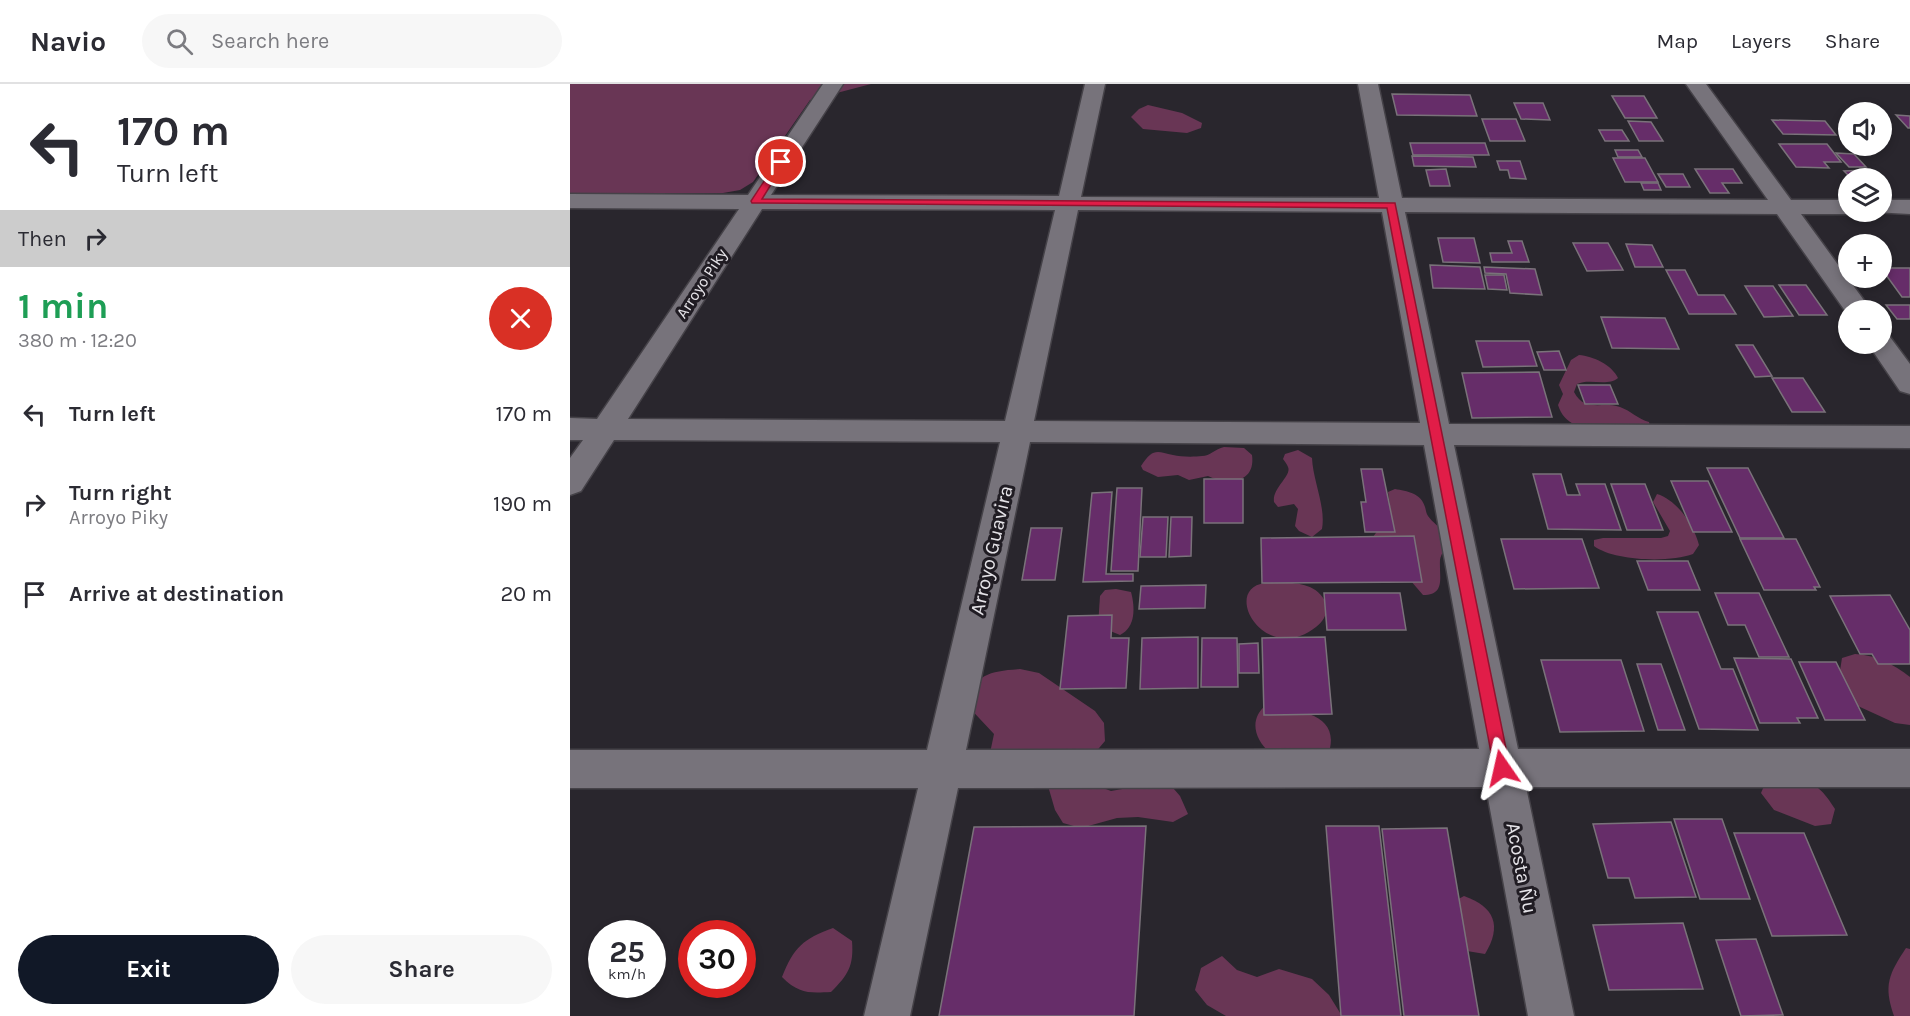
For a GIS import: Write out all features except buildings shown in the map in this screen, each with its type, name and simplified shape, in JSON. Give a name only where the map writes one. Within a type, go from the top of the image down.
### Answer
[{"type":"street","name":"Arroyo Piky","points":[[570,483],[833,84]]},
{"type":"street","name":"Arroyo Guavira","points":[[887,1016],[1095,84]]},
{"type":"street","name":"Acosta Ñu","points":[[1368,84],[1551,1016]]},
{"type":"street","points":[[1696,84],[1851,300]]},
{"type":"street","points":[[570,201],[1838,207]]},
{"type":"street","points":[[1892,207],[1910,207]]},
{"type":"street","points":[[1888,354],[1910,384]]},
{"type":"street","points":[[570,429],[1910,437]]},
{"type":"street","points":[[570,769],[1910,768]]},
{"type":"shaded area","points":[[570,84],[871,84],[810,100],[753,182],[740,190],[723,193],[570,193]]},
{"type":"shaded area","points":[[1148,105],[1182,113],[1202,123],[1201,128],[1187,133],[1143,129],[1131,117],[1139,109]]},
{"type":"shaded area","points":[[1579,355],[1602,362],[1618,378],[1609,382],[1577,384],[1574,392],[1578,398],[1589,404],[1620,407],[1649,422],[1650,426],[1611,429],[1584,428],[1573,424],[1564,416],[1558,405],[1563,394],[1559,385],[1571,360]]},
{"type":"shaded area","points":[[1224,447],[1244,448],[1252,455],[1250,472],[1245,477],[1239,480],[1224,481],[1208,476],[1189,480],[1178,475],[1158,477],[1143,470],[1141,466],[1155,452],[1199,456],[1208,455]]},
{"type":"shaded area","points":[[1298,450],[1312,458],[1321,503],[1322,529],[1312,537],[1299,531],[1295,526],[1298,509],[1294,504],[1278,507],[1274,502],[1276,492],[1288,471],[1288,466],[1283,459],[1285,454]]},
{"type":"shaded area","points":[[1395,489],[1413,494],[1420,499],[1428,516],[1441,530],[1444,537],[1445,546],[1440,560],[1440,584],[1435,592],[1430,594],[1423,595],[1373,537],[1378,530],[1392,520],[1388,492]]},
{"type":"shaded area","points":[[1657,494],[1678,508],[1689,522],[1699,545],[1693,554],[1670,559],[1642,559],[1615,555],[1594,546],[1594,540],[1603,538],[1668,536],[1670,531],[1653,502]]},
{"type":"shaded area","points":[[1265,583],[1300,584],[1315,590],[1326,603],[1326,613],[1323,619],[1316,627],[1297,637],[1280,638],[1266,632],[1254,622],[1248,610],[1247,598],[1252,588]]},
{"type":"shaded area","points":[[1116,589],[1131,592],[1133,604],[1132,622],[1120,635],[1098,626],[1100,596],[1105,590]]},
{"type":"shaded area","points":[[1855,654],[1884,661],[1910,677],[1910,725],[1895,723],[1847,701],[1839,677],[1842,658]]},
{"type":"shaded area","points":[[1020,669],[1039,673],[1095,711],[1104,723],[1105,741],[1094,754],[1095,785],[1111,791],[1167,781],[1180,796],[1188,814],[1173,822],[1138,817],[1117,818],[1081,828],[1063,823],[1055,810],[1046,779],[990,753],[994,734],[965,703],[974,686],[985,676],[1000,671]]},
{"type":"shaded area","points":[[1266,705],[1304,712],[1324,723],[1329,731],[1331,743],[1327,758],[1270,753],[1260,742],[1256,729],[1257,716]]},
{"type":"shaded area","points":[[1767,779],[1799,780],[1814,785],[1828,798],[1835,809],[1831,824],[1815,826],[1774,810],[1761,793]]},
{"type":"shaded area","points":[[1464,896],[1483,906],[1492,919],[1493,935],[1485,954],[1467,951],[1453,902]]},
{"type":"shaded area","points":[[833,928],[852,941],[852,957],[849,970],[831,992],[805,991],[794,987],[782,977],[791,958],[801,945],[814,936]]},
{"type":"shaded area","points":[[1906,948],[1910,949],[1910,1016],[1894,1016],[1888,988],[1895,965]]},
{"type":"shaded area","points":[[1222,956],[1237,970],[1257,977],[1279,969],[1312,979],[1329,995],[1342,1016],[1226,1016],[1207,1005],[1195,990],[1201,968]]},
{"type":"route","points":[[781,162],[755,201],[1391,205],[1502,768]]}]
